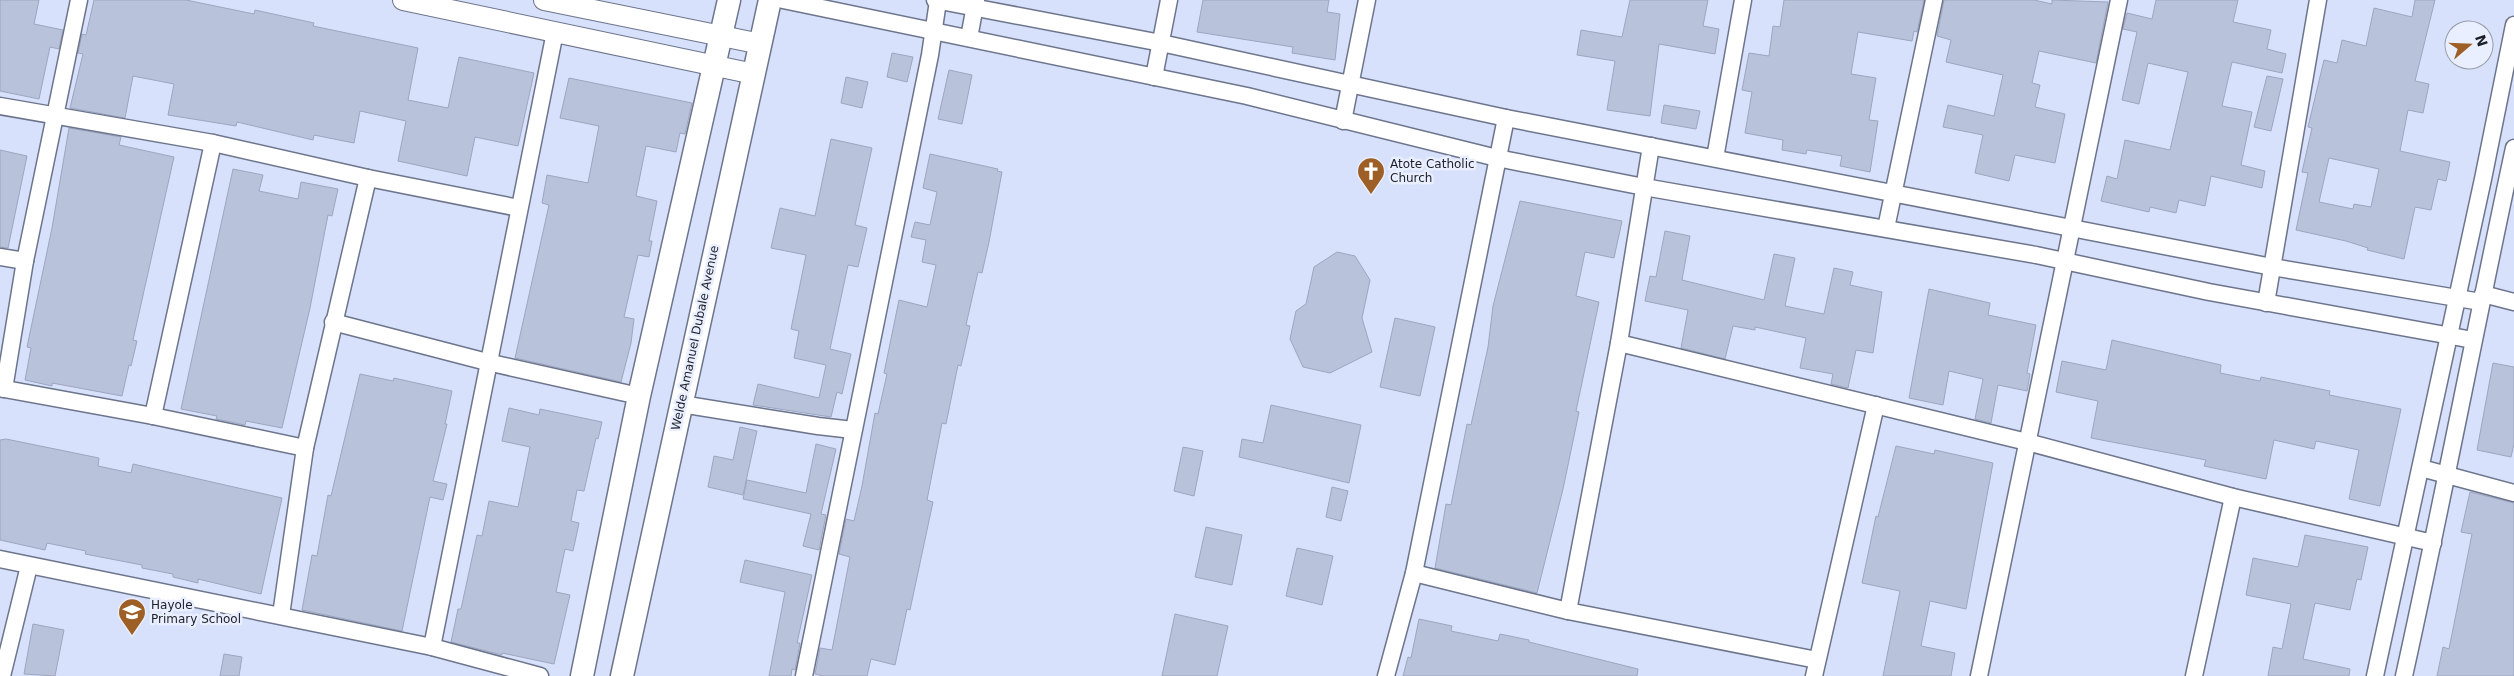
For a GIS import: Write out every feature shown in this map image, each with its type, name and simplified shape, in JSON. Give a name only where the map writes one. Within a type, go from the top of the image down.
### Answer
[{"type":"main road","points":[[582,676],[640,396],[729,0]]},
{"type":"main road","name":"Welde Amanuel Dubale Avenue","points":[[622,676],[770,0]]},
{"type":"street","points":[[79,0],[25,261],[2,389],[153,416],[305,448]]},
{"type":"street","points":[[403,0],[714,64],[754,74]]},
{"type":"street","points":[[544,0],[720,34],[761,44]]},
{"type":"street","points":[[783,0],[1247,96],[1497,158],[1644,187],[2066,261],[2266,303],[2473,340]]},
{"type":"street","points":[[804,676],[934,31],[936,0],[976,4],[1161,43],[1350,86],[1506,118],[2272,267],[2457,298],[2482,298],[2514,302]]},
{"type":"street","points":[[1154,77],[1169,0]]},
{"type":"street","points":[[1343,121],[1367,0]]},
{"type":"street","points":[[1715,158],[1743,0]]},
{"type":"street","points":[[1886,228],[1934,0]]},
{"type":"street","points":[[1979,676],[2119,0]]},
{"type":"street","points":[[2266,303],[2318,0]]},
{"type":"street","points":[[969,38],[976,4]]},
{"type":"street","points":[[2375,676],[2421,468],[2514,24]]},
{"type":"street","points":[[432,646],[554,32]]},
{"type":"street","points":[[0,106],[212,143],[368,178],[519,208]]},
{"type":"street","points":[[1386,676],[1414,573],[1506,118]]},
{"type":"street","points":[[153,416],[212,143]]},
{"type":"street","points":[[1568,610],[1619,343],[1651,146]]},
{"type":"street","points":[[2404,676],[2514,148]]},
{"type":"street","points":[[280,615],[305,448],[368,178]]},
{"type":"street","points":[[0,257],[25,261]]},
{"type":"street","points":[[333,322],[487,362],[640,396]]},
{"type":"street","points":[[1619,343],[2027,442],[2232,497],[2433,542]]},
{"type":"street","points":[[681,404],[853,430]]},
{"type":"street","points":[[1414,573],[1815,668],[1876,405]]},
{"type":"street","points":[[2421,468],[2514,493]]},
{"type":"street","points":[[2194,676],[2232,497]]},
{"type":"street","points":[[0,559],[432,646],[540,676]]},
{"type":"street","points":[[2,676],[29,566]]},
{"type":"building","points":[[0,0],[39,0],[34,24],[63,30],[59,49],[50,47],[39,99],[0,91]]},
{"type":"building","points":[[94,0],[186,0],[254,14],[255,10],[314,23],[313,26],[418,48],[408,100],[448,108],[459,57],[534,73],[518,146],[475,137],[467,176],[398,161],[406,121],[360,111],[354,143],[314,135],[313,140],[237,122],[236,126],[168,115],[174,84],[133,76],[125,118],[70,108],[83,54],[78,53],[82,34],[86,35]]},
{"type":"building","points":[[1203,0],[1329,0],[1327,12],[1340,14],[1335,60],[1292,53],[1293,47],[1197,32]]},
{"type":"building","points":[[1630,0],[1708,0],[1703,26],[1719,29],[1715,54],[1659,44],[1650,116],[1607,110],[1615,61],[1577,55],[1581,30],[1622,37]]},
{"type":"building","points":[[1784,0],[1924,0],[1917,32],[1914,31],[1912,41],[1858,32],[1851,74],[1876,78],[1869,120],[1878,121],[1870,172],[1840,166],[1842,156],[1807,150],[1806,154],[1782,150],[1783,140],[1745,133],[1752,92],[1742,90],[1749,53],[1769,56],[1773,26],[1780,27]]},
{"type":"building","points":[[1944,0],[2034,0],[2052,4],[2052,0],[2108,2],[2096,63],[2039,51],[2032,83],[2040,85],[2035,107],[2065,114],[2055,163],[2015,155],[2009,181],[1975,173],[1983,135],[1943,127],[1948,105],[1994,116],[2003,75],[1946,62],[1951,40],[1937,36]]},
{"type":"building","points":[[2156,0],[2238,0],[2233,22],[2271,30],[2267,49],[2286,54],[2282,73],[2232,62],[2222,106],[2252,112],[2241,165],[2265,171],[2262,188],[2211,176],[2205,206],[2179,200],[2176,213],[2150,207],[2149,212],[2101,201],[2107,176],[2117,179],[2125,140],[2170,150],[2188,72],[2148,63],[2139,104],[2122,100],[2137,32],[2123,29],[2127,13],[2152,19]]},
{"type":"building","points":[[2415,0],[2435,0],[2415,81],[2429,84],[2423,113],[2408,110],[2400,151],[2450,162],[2446,181],[2438,179],[2431,210],[2415,207],[2404,259],[2367,250],[2368,248],[2346,241],[2296,230],[2308,173],[2302,172],[2312,128],[2308,127],[2324,60],[2337,63],[2342,40],[2366,46],[2374,8],[2412,17]],"holes":[[[2329,158],[2379,169],[2371,207],[2354,204],[2353,209],[2319,202]]]},
{"type":"building","points":[[892,53],[913,57],[907,82],[887,77]]},
{"type":"building","points":[[949,70],[972,75],[962,124],[938,119]]},
{"type":"building","points":[[2267,76],[2283,79],[2271,131],[2254,127]]},
{"type":"building","points":[[846,77],[868,82],[862,108],[841,103]]},
{"type":"building","points":[[569,78],[692,103],[685,134],[680,133],[676,152],[646,146],[636,196],[657,201],[649,241],[652,241],[649,257],[638,255],[624,317],[634,319],[631,343],[621,382],[515,358],[549,205],[542,203],[547,175],[588,183],[599,126],[560,118]]},
{"type":"building","points":[[1664,105],[1700,111],[1696,129],[1661,123]]},
{"type":"building","points":[[69,128],[121,137],[119,145],[174,157],[133,340],[137,341],[122,396],[52,383],[52,386],[25,380],[31,348],[27,347],[52,228]]},
{"type":"building","points":[[831,139],[872,148],[855,225],[867,228],[858,267],[848,265],[830,349],[851,354],[842,394],[837,392],[831,417],[753,405],[758,384],[819,398],[826,365],[794,358],[799,331],[791,329],[806,255],[771,248],[780,208],[815,216]]},
{"type":"building","points":[[0,150],[27,156],[8,248],[0,247]]},
{"type":"building","points":[[930,154],[998,169],[997,171],[1002,172],[989,242],[982,273],[978,272],[966,325],[970,326],[961,366],[958,365],[946,424],[942,423],[927,500],[933,502],[910,610],[907,609],[895,665],[871,659],[867,676],[823,676],[815,674],[820,648],[832,650],[850,557],[839,554],[846,519],[854,521],[875,413],[878,414],[887,374],[884,373],[899,300],[927,307],[936,265],[922,262],[926,240],[911,237],[915,222],[930,225],[937,192],[923,188]]},
{"type":"building","points":[[233,169],[263,175],[259,191],[298,199],[301,182],[338,189],[332,216],[328,215],[310,308],[282,428],[246,421],[245,425],[216,419],[217,416],[181,409]]},
{"type":"building","points":[[1520,201],[1622,221],[1614,258],[1585,252],[1576,296],[1599,302],[1576,411],[1579,412],[1563,489],[1537,593],[1435,568],[1446,504],[1451,505],[1467,424],[1471,425],[1488,347],[1493,306]]},
{"type":"building","points":[[1665,231],[1690,236],[1682,280],[1764,300],[1774,254],[1795,258],[1785,306],[1824,314],[1834,268],[1853,272],[1850,285],[1882,292],[1873,353],[1856,350],[1848,388],[1831,384],[1833,374],[1800,368],[1806,338],[1755,327],[1755,330],[1733,326],[1725,359],[1681,348],[1688,310],[1645,301],[1650,276],[1656,277]]},
{"type":"building","points":[[1337,252],[1355,256],[1370,280],[1362,318],[1372,352],[1330,373],[1303,367],[1290,339],[1296,311],[1306,304],[1314,267]]},
{"type":"building","points":[[1929,289],[1990,303],[1988,315],[2036,325],[2027,373],[2030,374],[2027,391],[1998,385],[1991,423],[1975,419],[1983,379],[1949,371],[1943,405],[1909,398]]},
{"type":"building","points":[[1395,318],[1435,327],[1420,396],[1380,387]]},
{"type":"building","points":[[2112,340],[2221,365],[2220,373],[2260,381],[2261,377],[2330,391],[2329,395],[2401,409],[2380,506],[2349,499],[2359,450],[2316,441],[2314,449],[2274,440],[2266,479],[2204,466],[2206,460],[2091,438],[2098,401],[2056,392],[2062,361],[2106,370]]},
{"type":"building","points":[[2493,363],[2514,367],[2514,444],[2511,457],[2477,450]]},
{"type":"building","points":[[360,374],[393,381],[394,378],[452,391],[445,424],[447,424],[433,481],[447,484],[443,500],[430,497],[402,631],[302,610],[312,555],[317,556],[328,495],[331,496]]},
{"type":"building","points":[[1271,405],[1361,425],[1349,483],[1239,457],[1242,439],[1263,443]]},
{"type":"building","points":[[509,408],[539,415],[540,409],[602,422],[598,439],[596,438],[584,491],[577,490],[571,521],[579,523],[573,551],[565,549],[556,592],[570,595],[554,664],[502,653],[502,655],[451,642],[458,609],[461,609],[477,535],[482,536],[489,501],[518,507],[530,447],[502,441]]},
{"type":"building","points":[[740,427],[757,431],[743,495],[708,487],[714,456],[733,460]]},
{"type":"building","points":[[6,439],[99,458],[98,466],[131,473],[133,464],[282,498],[261,594],[198,579],[198,583],[173,577],[173,574],[142,568],[142,565],[85,554],[86,551],[47,543],[45,550],[0,540],[0,440]]},
{"type":"building","points":[[816,444],[836,449],[821,514],[826,515],[819,550],[803,546],[811,514],[743,499],[747,480],[806,493]]},
{"type":"building","points":[[1896,446],[1934,454],[1935,450],[1993,463],[1966,609],[1930,601],[1921,646],[1955,653],[1951,676],[1883,676],[1900,591],[1862,583],[1876,516],[1878,517]]},
{"type":"building","points":[[1183,447],[1203,451],[1194,496],[1174,491]]},
{"type":"building","points":[[1332,487],[1348,491],[1341,521],[1326,517]]},
{"type":"building","points":[[2470,492],[2514,503],[2514,676],[2437,676],[2443,647],[2449,649],[2472,534],[2461,532]]},
{"type":"building","points":[[1206,527],[1242,535],[1232,585],[1195,577]]},
{"type":"building","points":[[2305,535],[2368,547],[2361,580],[2357,579],[2350,610],[2315,603],[2303,659],[2350,669],[2349,676],[2268,676],[2273,647],[2282,649],[2291,604],[2246,595],[2253,558],[2298,567]]},
{"type":"building","points":[[1297,548],[1333,556],[1322,605],[1286,596]]},
{"type":"building","points":[[745,560],[812,575],[797,643],[800,643],[795,670],[792,669],[791,676],[769,676],[785,592],[740,582]]},
{"type":"building","points":[[1175,614],[1228,626],[1217,676],[1162,676]]},
{"type":"building","points":[[1419,619],[1452,626],[1451,631],[1498,641],[1500,634],[1529,640],[1529,642],[1638,669],[1637,676],[1403,676],[1408,657],[1411,658]]},
{"type":"building","points":[[33,624],[64,630],[55,676],[24,674]]},
{"type":"building","points":[[224,654],[242,657],[239,676],[220,676]]},
{"type":"place","name":"Atote Catholic Church","points":[[1371,195]]},
{"type":"place","name":"Hayole Primary School","points":[[132,636]]}]
